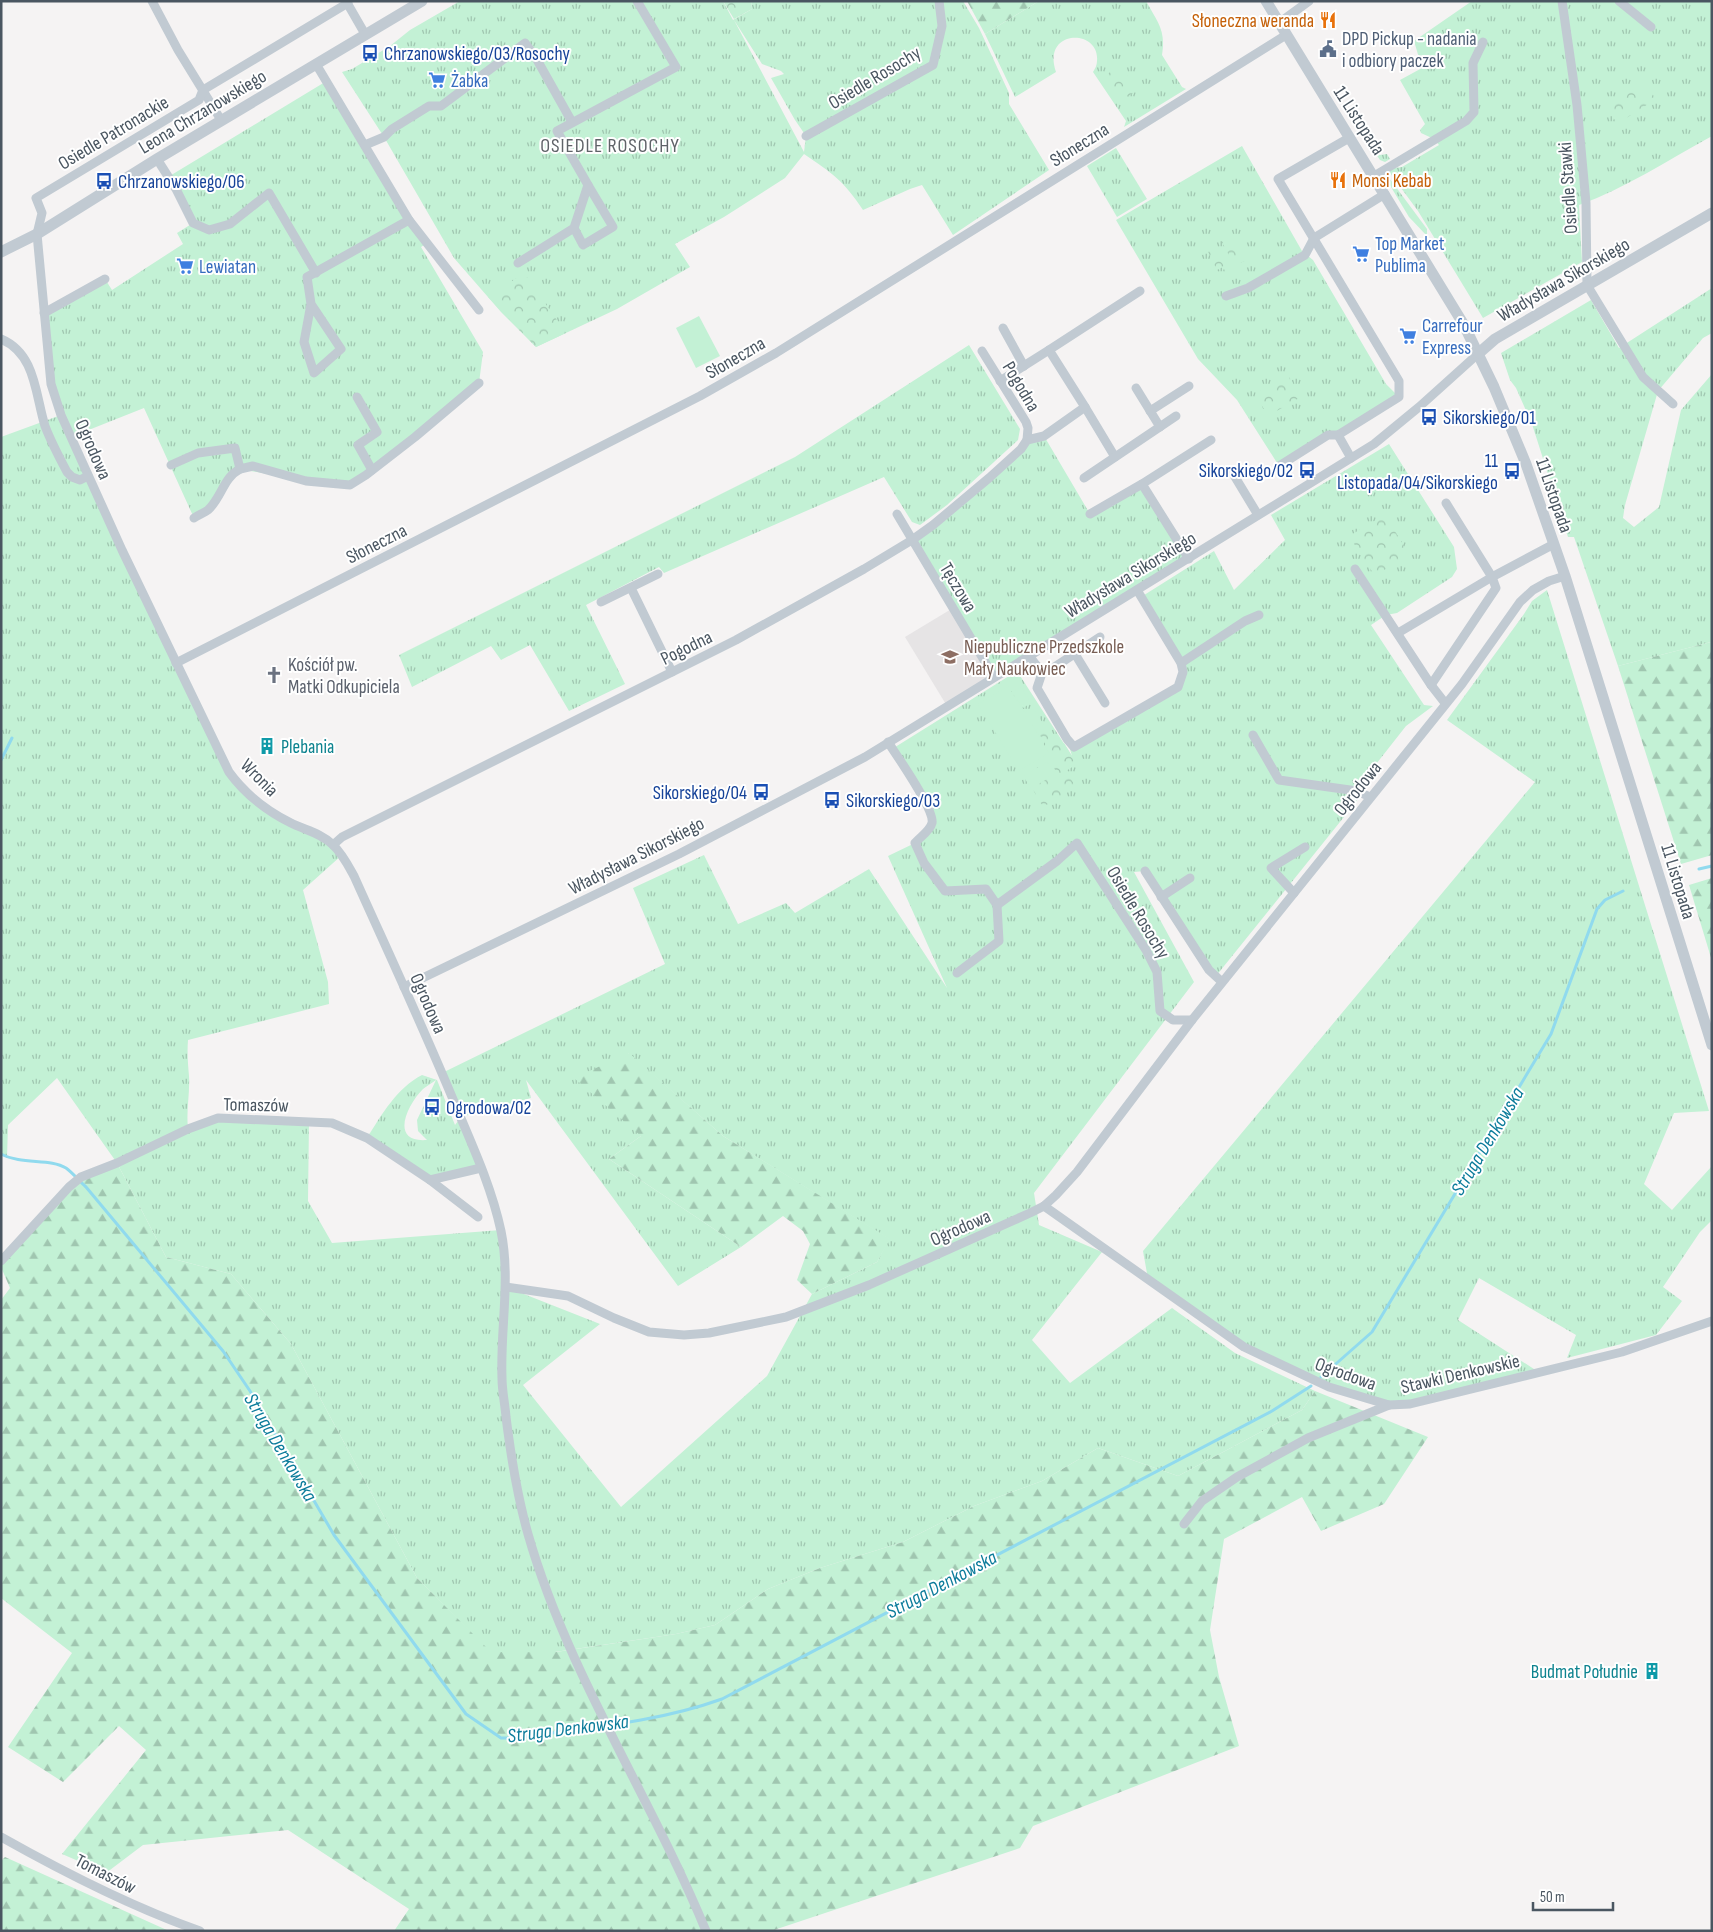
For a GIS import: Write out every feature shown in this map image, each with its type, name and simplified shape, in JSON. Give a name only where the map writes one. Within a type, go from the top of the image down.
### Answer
[{"type":"street","points":[[152,1],[178,50],[221,120]]},
{"type":"street","name":"Leona Chrzanowskiego","points":[[1,252],[37,234],[221,120],[422,1]]},
{"type":"street","points":[[574,228],[583,244],[613,227],[557,131],[676,67],[636,1]]},
{"type":"street","name":"Osiedle Rosochy","points":[[806,136],[933,65],[942,26],[940,1]]},
{"type":"street","name":"11 Listopada","points":[[1266,1],[1385,194],[1479,353],[1526,464],[1565,576],[1712,1045]]},
{"type":"street","points":[[1279,22],[1309,1]]},
{"type":"street","name":"Osiedle Stawki","points":[[1562,1],[1577,105],[1586,203],[1587,286]]},
{"type":"street","points":[[1619,1],[1651,27]]},
{"type":"street","name":"Osiedle Patronackie","points":[[36,198],[199,100],[203,90],[347,2],[365,34]]},
{"type":"street","name":"Słoneczna","points":[[176,663],[700,396],[776,353],[1286,35]]},
{"type":"street","points":[[1374,176],[1466,121],[1474,112],[1473,63],[1483,42]]},
{"type":"street","points":[[366,145],[384,137],[392,129],[429,106],[441,106],[525,43],[543,70],[572,122]]},
{"type":"street","points":[[316,64],[409,220],[478,310]]},
{"type":"street","points":[[1279,466],[1328,435],[1338,435],[1398,397],[1399,382],[1278,179],[1349,138]]},
{"type":"street","points":[[157,159],[176,188],[193,223],[209,230],[230,224],[269,193],[316,273]]},
{"type":"street","points":[[518,263],[574,228],[588,186]]},
{"type":"street","points":[[1226,296],[1248,288],[1305,255],[1314,238],[1385,194]]},
{"type":"street","name":"Ogrodowa","points":[[36,198],[42,213],[37,234],[51,384],[88,476],[176,663]]},
{"type":"street","name":"Władysława Sikorskiego","points":[[404,987],[679,854],[865,757],[1374,444],[1496,339],[1712,213]]},
{"type":"street","points":[[311,304],[341,349],[314,373],[304,342],[311,304],[307,277],[409,220]]},
{"type":"street","points":[[44,313],[105,278]]},
{"type":"street","points":[[1587,286],[1644,378],[1674,404]]},
{"type":"street","points":[[1000,381],[1140,291]]},
{"type":"street","points":[[1003,328],[1024,366]]},
{"type":"street","points":[[1,339],[11,344],[22,354],[30,367],[46,426],[67,472],[72,477],[80,480],[88,476]]},
{"type":"street","points":[[1049,350],[1115,456]]},
{"type":"street","name":"Pogodna","points":[[333,845],[342,836],[774,620],[912,540],[939,520],[1021,449],[1027,440],[1028,428],[1026,422],[982,351]]},
{"type":"street","points":[[194,518],[208,510],[232,473],[253,466],[306,481],[350,485],[358,481],[430,426],[480,383]]},
{"type":"street","points":[[1150,411],[1189,386]]},
{"type":"street","points":[[1136,388],[1160,427]]},
{"type":"street","points":[[357,397],[377,432],[358,445],[372,470]]},
{"type":"street","name":"Pogodna","points":[[1027,440],[1044,436],[1085,407]]},
{"type":"street","points":[[1084,478],[1176,416]]},
{"type":"street","points":[[1338,435],[1351,458]]},
{"type":"street","points":[[1090,514],[1142,484],[1211,440]]},
{"type":"street","points":[[171,465],[198,453],[235,448],[240,469]]},
{"type":"street","points":[[1232,472],[1258,515]]},
{"type":"street","points":[[1142,484],[1189,558]]},
{"type":"street","points":[[1431,685],[1495,591],[1496,585],[1446,503]]},
{"type":"street","name":"Tęczowa","points":[[897,514],[994,677]]},
{"type":"street","points":[[1398,633],[1492,577],[1554,544]]},
{"type":"street","points":[[1355,569],[1431,685],[1445,703]]},
{"type":"street","points":[[601,602],[658,574]]},
{"type":"street","name":"Ogrodowa","points":[[1192,1020],[1462,684],[1520,602],[1533,590],[1549,581],[1565,576]]},
{"type":"street","points":[[631,588],[672,672]]},
{"type":"street","points":[[1043,670],[1037,688],[1067,739],[1074,747],[1178,687],[1183,672],[1181,663],[1137,590]]},
{"type":"street","points":[[1181,663],[1245,621],[1259,615]]},
{"type":"street","points":[[1030,656],[1036,665],[1043,670],[1050,670],[1100,637]]},
{"type":"street","points":[[1075,654],[1105,703]]},
{"type":"street","name":"Wronia","points":[[176,663],[210,736],[234,780],[265,808],[291,823],[322,836],[342,855]]},
{"type":"street","points":[[1253,735],[1279,780],[1357,791],[1370,797]]},
{"type":"street","points":[[888,742],[930,808],[932,822],[915,843],[924,863],[945,891],[986,889],[997,905],[999,941],[957,973]]},
{"type":"street","name":"Osiedle Rosochy","points":[[997,905],[1049,867],[1077,843],[1146,950],[1157,972],[1160,1011],[1173,1020],[1192,1020]]},
{"type":"street","points":[[1294,893],[1270,868],[1305,846]]},
{"type":"street","name":"Ogrodowa","points":[[342,855],[354,876],[440,1066],[492,1196],[501,1230],[505,1260],[506,1287],[502,1378],[512,1466],[528,1535],[568,1646],[685,1884],[706,1931]]},
{"type":"street","points":[[1145,871],[1209,970],[1222,982]]},
{"type":"street","points":[[1161,897],[1190,878]]},
{"type":"street","points":[[1044,1206],[1077,1172],[1192,1020]]},
{"type":"street","name":"Tomaszów","points":[[1,1261],[69,1187],[81,1177],[117,1163],[188,1129],[218,1118],[332,1123],[367,1138],[430,1180],[478,1217]]},
{"type":"street","points":[[430,1180],[481,1168]]},
{"type":"street","name":"Ogrodowa","points":[[506,1287],[568,1296],[649,1332],[684,1335],[709,1333],[786,1317],[827,1302],[992,1231],[1044,1206],[1244,1347],[1329,1387],[1389,1405]]},
{"type":"street","name":"Stawki Denkowskie","points":[[1184,1524],[1202,1501],[1237,1477],[1308,1438],[1389,1405],[1410,1404],[1622,1352],[1712,1321]]},
{"type":"street","name":"Tomaszów","points":[[1,1837],[119,1899],[200,1931]]},
{"type":"shaded area","name":"Niepubliczne Przedszkole Mały Naukowiec","points":[[953,608],[994,677],[947,706],[905,637]]},
{"type":"green space","points":[[460,1],[723,1],[733,20],[752,9],[751,1],[963,1],[979,28],[1009,93],[1009,104],[1049,170],[953,235],[922,185],[863,210],[837,178],[804,154],[785,178],[724,217],[675,244],[690,267],[617,309],[536,347],[501,312],[454,258],[384,137],[342,72],[352,69],[390,46],[410,30]],"holes":[[[734,20],[762,64],[784,74],[771,78],[806,136],[804,152]]]},
{"type":"green space","points":[[723,1],[751,1],[752,9],[734,19]]},
{"type":"green space","points":[[967,1],[1039,1],[985,34]]},
{"type":"green space","points":[[1039,1],[1146,1],[1162,33],[1162,55],[1182,87],[1186,89],[1124,127],[1126,121],[1093,72],[1097,62],[1095,50],[1090,43],[1072,38],[1063,41],[1056,48],[1054,58],[1056,72],[1015,97],[985,34]]},
{"type":"green space","points":[[1472,1],[1712,1],[1712,136],[1630,182],[1579,205],[1582,262],[1483,318],[1418,211],[1387,169],[1402,167],[1439,145],[1434,139],[1421,133],[1420,130],[1425,124],[1400,80],[1422,68],[1414,41]]},
{"type":"green space","points":[[1112,71],[1134,78],[1140,89],[1118,102],[1104,76]]},
{"type":"green space","points":[[325,82],[427,243],[421,247],[483,352],[479,383],[358,481],[306,481],[240,469],[217,498],[194,518],[144,408],[71,437],[229,772],[255,800],[322,836],[342,855],[303,890],[328,982],[329,1004],[188,1040],[188,1128],[218,1118],[309,1121],[308,1201],[332,1243],[501,1230],[506,1287],[600,1324],[523,1385],[621,1507],[767,1376],[812,1294],[877,1262],[889,1239],[723,1136],[628,1053],[641,1136],[609,1159],[741,1247],[678,1286],[526,1080],[531,1098],[461,1117],[442,1073],[665,964],[633,888],[704,855],[738,924],[786,903],[795,913],[869,869],[947,988],[888,856],[915,843],[932,822],[892,749],[1017,671],[1072,756],[1067,739],[1074,747],[1178,687],[1183,672],[1141,597],[1214,551],[1234,590],[1285,540],[1271,515],[1389,444],[1454,547],[1457,569],[1452,577],[1397,613],[1386,615],[1371,625],[1424,705],[1433,706],[1406,726],[1373,768],[1356,802],[1216,976],[1145,871],[1134,872],[1194,982],[1034,1193],[1039,1225],[1102,1252],[1032,1340],[1070,1383],[1172,1308],[1235,1353],[1315,1391],[1302,1410],[1178,1476],[1098,1448],[1042,1481],[974,1506],[903,1542],[820,1568],[768,1589],[715,1625],[676,1634],[555,1652],[490,1652],[417,1578],[291,1344],[231,1274],[166,1257],[117,1163],[57,1078],[8,1125],[7,1158],[1,1154],[1,437],[61,415],[51,384],[44,313],[105,279],[112,290],[183,244],[177,233],[193,223],[168,177]]},
{"type":"green space","points":[[1637,87],[1647,87],[1656,99],[1617,124],[1608,108]]},
{"type":"green space","points":[[1356,115],[1380,155],[1387,154],[1390,159],[1385,162],[1380,160],[1352,118]]},
{"type":"green space","points":[[1242,146],[1302,251],[1313,260],[1386,384],[1399,397],[1338,435],[1328,435],[1279,466],[1237,400],[1198,359],[1116,220]]},
{"type":"green space","points":[[1116,148],[1147,199],[1117,217],[1087,166]]},
{"type":"green space","points":[[1387,175],[1427,229],[1427,236],[1409,217],[1388,182]]},
{"type":"green space","points":[[1230,237],[1238,252],[1247,258],[1245,261],[1234,265],[1222,242]]},
{"type":"green space","points":[[1218,247],[1230,269],[1225,271],[1223,267],[1217,270],[1208,252]]},
{"type":"green space","points":[[524,273],[566,333],[536,347],[488,297]]},
{"type":"green space","points":[[1712,288],[1712,333],[1703,338],[1658,391],[1625,505],[1623,518],[1634,527],[1659,507],[1681,410],[1712,374],[1712,641],[1618,666],[1574,537],[1568,537],[1532,424],[1516,388],[1510,380],[1501,353],[1591,300],[1619,348]]},
{"type":"green space","points":[[699,316],[720,356],[696,368],[676,328]]},
{"type":"green space","points":[[969,345],[1020,429],[1018,440],[947,505],[920,525],[912,522],[884,477],[664,573],[659,567],[586,605],[625,684],[569,711],[530,645],[501,660],[491,646],[412,687],[399,655],[795,457]]},
{"type":"green space","points":[[1288,375],[1301,397],[1268,416],[1255,394]]},
{"type":"green space","points":[[1044,436],[1090,514],[1142,484],[1189,559],[994,677],[912,540],[1024,445]]},
{"type":"green space","points":[[1385,515],[1409,554],[1375,576],[1349,536]]},
{"type":"green space","points":[[1547,590],[1709,1111],[1674,1113],[1644,1184],[1672,1210],[1712,1166],[1712,1220],[1700,1232],[1663,1287],[1682,1301],[1656,1335],[1567,1358],[1576,1335],[1479,1278],[1458,1320],[1537,1371],[1389,1405],[1329,1387],[1244,1347],[1148,1279],[1143,1251],[1535,782],[1447,720],[1532,601]]},
{"type":"green space","points":[[1712,641],[1712,855],[1681,864],[1618,666]]},
{"type":"green space","points":[[1008,686],[1012,692],[1021,687],[1031,703],[1023,708],[1013,694],[1025,713],[1033,708],[1044,725],[1036,730],[1032,724],[1049,753],[1019,771],[978,704]]},
{"type":"green space","points":[[1048,726],[1060,746],[1064,743],[1077,764],[1066,771],[1076,787],[1043,807],[1032,788],[1057,773],[1048,758],[1052,755],[1038,732]]},
{"type":"green space","points":[[1047,762],[1055,773],[1031,788],[1023,776]]},
{"type":"green space","points":[[1712,878],[1712,961],[1689,885]]},
{"type":"green space","points":[[629,1053],[723,1136],[890,1239],[877,1262],[812,1294],[797,1280],[810,1244],[803,1231],[783,1216],[741,1247],[609,1159],[641,1136],[574,1078]]},
{"type":"green space","points":[[422,1075],[437,1080],[455,1125],[461,1117],[481,1168],[430,1180],[367,1138],[384,1111],[398,1094],[413,1080]],"holes":[[[436,1080],[417,1120],[418,1131],[427,1140],[408,1136],[405,1122],[407,1113],[417,1096]]]},
{"type":"green space","points":[[117,1163],[166,1257],[231,1274],[291,1344],[417,1578],[491,1652],[556,1652],[676,1634],[715,1625],[768,1589],[820,1568],[903,1542],[974,1506],[1042,1481],[1098,1448],[1178,1476],[1302,1410],[1315,1391],[1428,1437],[1384,1504],[1321,1531],[1302,1497],[1224,1539],[1210,1630],[1219,1677],[1239,1746],[1033,1826],[1020,1848],[771,1931],[394,1931],[409,1909],[288,1830],[143,1845],[106,1873],[62,1854],[146,1750],[119,1726],[63,1782],[8,1747],[72,1653],[1,1598],[1,1300],[10,1288],[1,1267],[1,1261],[69,1187]]},
{"type":"green space","points":[[5,1857],[169,1931],[1,1931],[1,1861]]},
{"type":"waterway","points":[[1,760],[12,738]]},
{"type":"waterway","name":"Struga Denkowska","points":[[1699,869],[1712,866]]},
{"type":"waterway","name":"Struga Denkowska","points":[[1321,1377],[1372,1332],[1551,1034],[1597,909],[1605,900],[1623,891]]},
{"type":"waterway","name":"Struga Denkowska","points":[[1,1154],[18,1159],[59,1165],[69,1170],[86,1187],[223,1351],[250,1391],[334,1535],[466,1714],[501,1738],[593,1728],[645,1719],[671,1714],[722,1699],[1272,1411],[1311,1386]]},
{"type":"place","name":"Słoneczna weranda","points":[[1328,20]]},
{"type":"place","name":"DPD Pickup - nadania i odbiory paczek","points":[[1328,49]]},
{"type":"place","name":"Chrzanowskiego/03/Rosochy","points":[[370,53]]},
{"type":"place","name":"Żabka","points":[[437,80]]},
{"type":"place","name":"Monsi Kebab","points":[[1338,180]]},
{"type":"place","name":"Chrzanowskiego/06","points":[[104,181]]},
{"type":"place","name":"Top Market Publima","points":[[1361,254]]},
{"type":"place","name":"Lewiatan","points":[[185,266]]},
{"type":"place","name":"Carrefour Express","points":[[1408,336]]},
{"type":"place","name":"Sikorskiego/01","points":[[1429,417]]},
{"type":"place","name":"Sikorskiego/02","points":[[1307,470]]},
{"type":"place","name":"11 Listopada/04/Sikorskiego","points":[[1512,471]]},
{"type":"place","name":"Niepubliczne Przedszkole Mały Naukowiec","points":[[950,657]]},
{"type":"place","name":"Kościół pw. Matki Odkupiciela","points":[[274,675]]},
{"type":"place","name":"Plebania","points":[[267,746]]},
{"type":"place","name":"Sikorskiego/04","points":[[761,792]]},
{"type":"place","name":"Sikorskiego/03","points":[[832,800]]},
{"type":"place","name":"Ogrodowa/02","points":[[432,1107]]},
{"type":"place","name":"Budmat Południe","points":[[1652,1671]]},
{"type":"district","name":"OSIEDLE ROSOCHY","points":[[610,145]]}]
